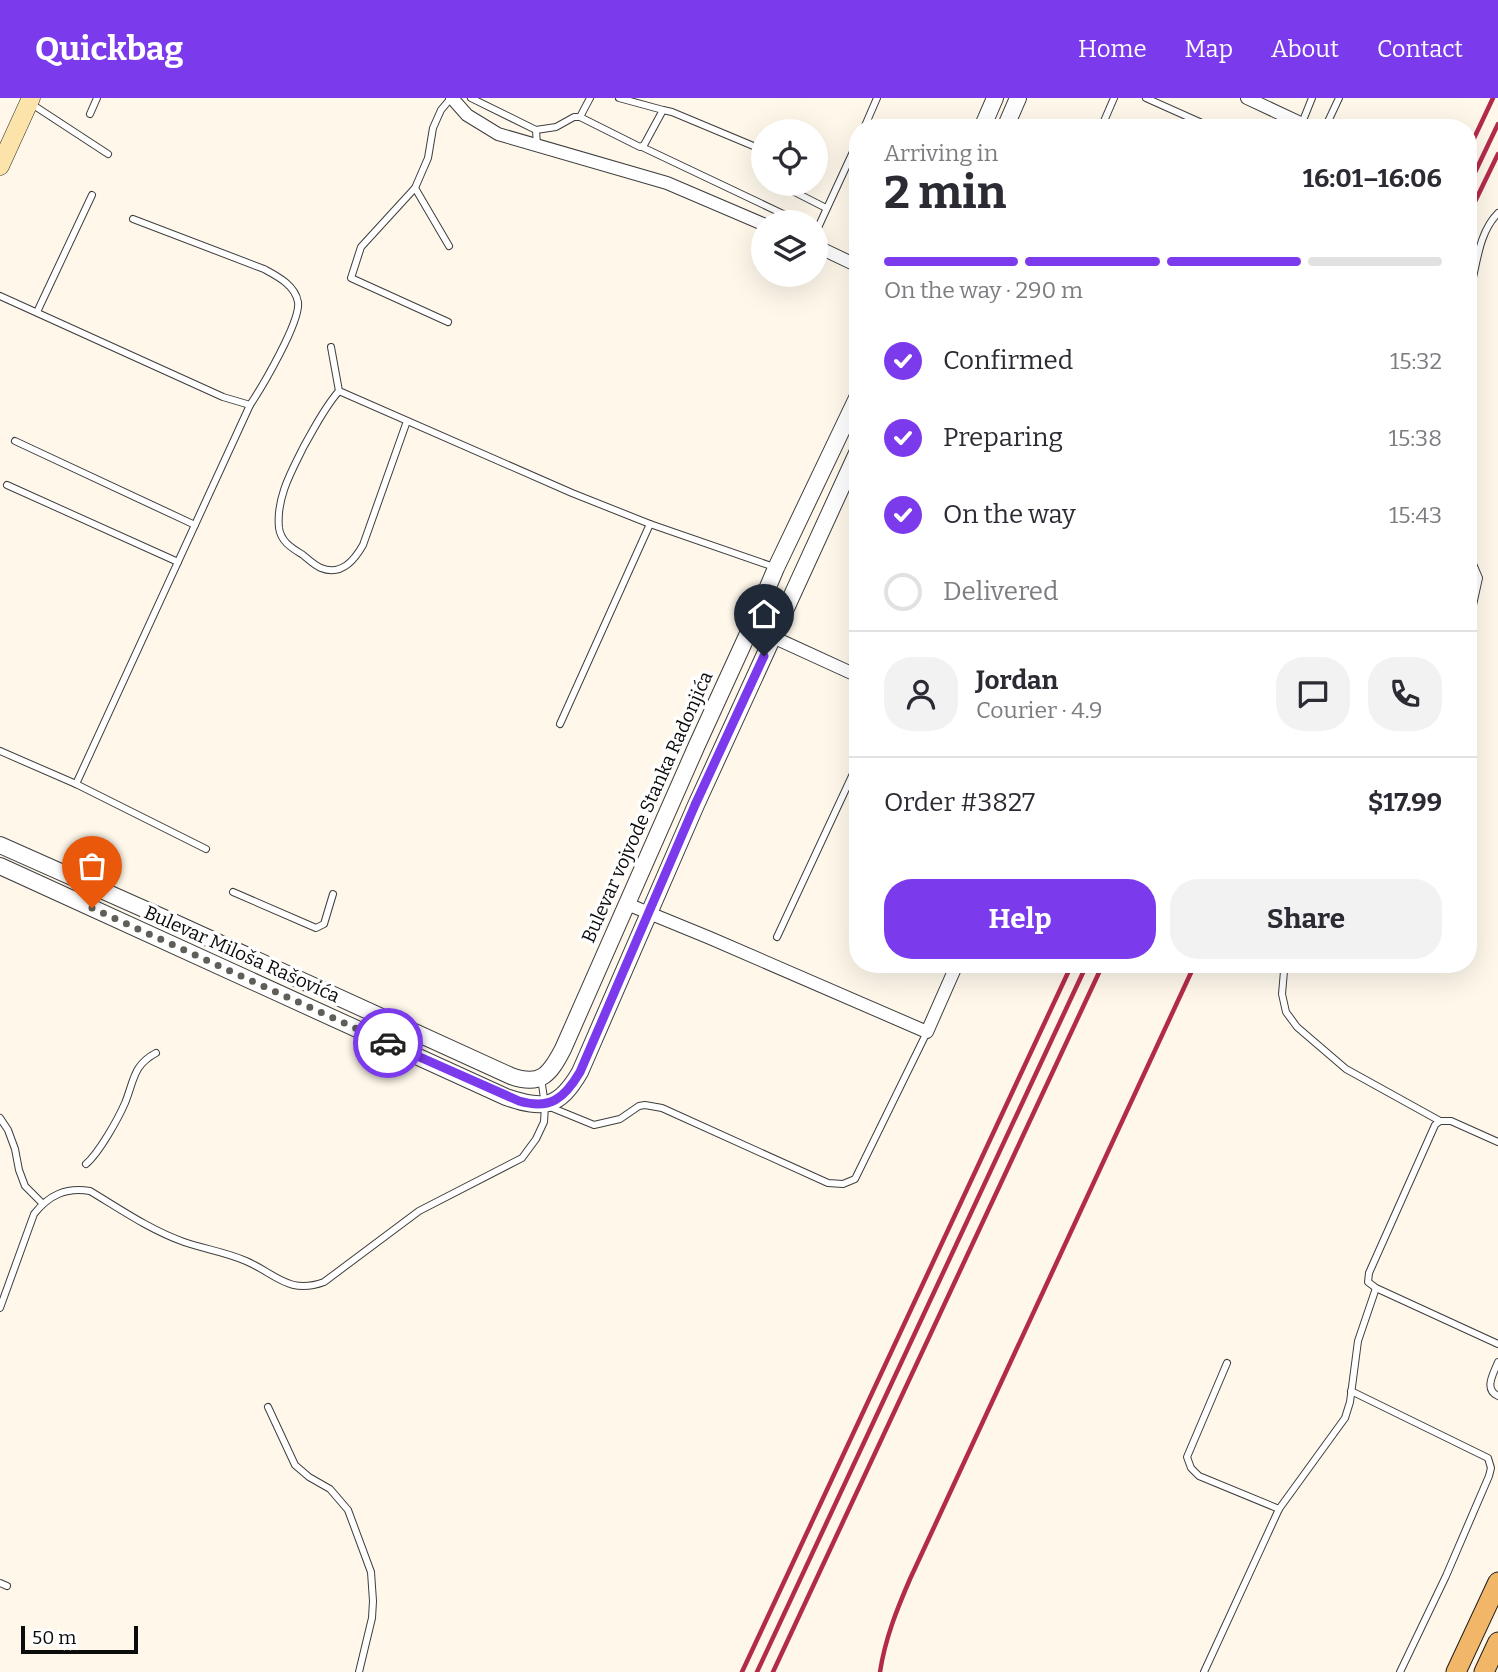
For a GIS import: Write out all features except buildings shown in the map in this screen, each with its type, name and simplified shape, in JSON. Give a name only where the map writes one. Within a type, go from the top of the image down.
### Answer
[{"type":"main road","points":[[0,166],[30,100]]},
{"type":"main road","points":[[1456,1672],[1498,1582]]},
{"type":"main road","points":[[1484,1672],[1498,1642]]},
{"type":"street","points":[[451,98],[467,115],[511,138],[667,183],[751,219]]},
{"type":"street","points":[[986,119],[995,98]]},
{"type":"street","points":[[1009,119],[1018,98]]},
{"type":"street","points":[[1247,98],[1293,119]]},
{"type":"street","points":[[828,251],[849,261]]},
{"type":"street","name":"Bulevar vojvode Stanka Radonjića","points":[[541,1078],[554,1066],[776,568],[849,415]]},
{"type":"street","points":[[545,1105],[564,1095],[580,1072],[695,805],[849,471]]},
{"type":"street","points":[[751,627],[849,672]]},
{"type":"street","name":"Bulevar Miloša Rašovića","points":[[0,845],[511,1076],[523,1081],[541,1078]]},
{"type":"street","name":"Bulevar Miloša Rašovića","points":[[0,866],[506,1097],[531,1105],[545,1105]]},
{"type":"street","points":[[627,904],[927,1032],[953,973]]},
{"type":"lane","points":[[90,114],[97,98]]},
{"type":"lane","points":[[448,322],[351,278],[361,247],[415,188],[428,158],[433,128],[441,110],[451,98]]},
{"type":"lane","points":[[471,98],[536,130],[556,127],[574,117],[580,117],[775,210]]},
{"type":"lane","points":[[580,117],[590,98]]},
{"type":"lane","points":[[619,98],[672,112],[751,145]]},
{"type":"lane","points":[[868,119],[877,98]]},
{"type":"lane","points":[[1105,119],[1114,98]]},
{"type":"lane","points":[[1146,98],[1193,119]]},
{"type":"lane","points":[[1307,119],[1312,98]]},
{"type":"lane","points":[[1329,119],[1339,98]]},
{"type":"lane","points":[[30,100],[107,154]]},
{"type":"lane","points":[[642,147],[663,110]]},
{"type":"lane","points":[[536,130],[537,146]]},
{"type":"lane","points":[[802,196],[826,208],[849,160]]},
{"type":"lane","points":[[415,188],[449,246]]},
{"type":"lane","points":[[37,312],[92,195]]},
{"type":"lane","points":[[1477,267],[1490,221],[1498,212]]},
{"type":"lane","points":[[76,784],[250,405],[267,378],[296,317],[298,303],[293,290],[264,269],[133,219]]},
{"type":"lane","points":[[0,296],[223,397],[250,405]]},
{"type":"lane","points":[[331,346],[339,391],[321,414],[287,481],[279,516],[279,530],[287,544],[320,568],[331,570],[351,563],[363,545],[407,421]]},
{"type":"lane","points":[[339,391],[572,493],[650,524],[776,568]]},
{"type":"lane","points":[[15,441],[195,525]]},
{"type":"lane","points":[[7,485],[178,562]]},
{"type":"lane","points":[[560,724],[650,524]]},
{"type":"lane","points":[[0,751],[76,784],[206,849]]},
{"type":"lane","points":[[777,937],[849,782]]},
{"type":"lane","points":[[233,892],[316,928],[324,924],[333,894]]},
{"type":"lane","points":[[1284,973],[1282,993],[1286,1012],[1297,1027],[1346,1069],[1440,1121],[1451,1121],[1498,1142]]},
{"type":"lane","points":[[545,1105],[594,1125],[620,1119],[639,1106],[662,1108],[828,1183],[843,1184],[855,1179],[927,1032]]},
{"type":"lane","points":[[86,1164],[100,1147],[124,1104],[135,1073],[144,1060],[156,1054]]},
{"type":"lane","points":[[0,1308],[34,1214],[42,1203],[52,1196],[78,1189],[90,1191],[154,1229],[182,1241],[245,1260],[288,1284],[302,1287],[324,1282],[419,1212],[522,1157],[536,1139],[544,1122],[545,1105],[541,1078]]},
{"type":"lane","points":[[0,1118],[15,1149],[25,1186],[42,1203]]},
{"type":"lane","points":[[1440,1121],[1434,1125],[1369,1273],[1368,1282],[1498,1344]]},
{"type":"lane","points":[[1204,1672],[1279,1509],[1345,1418],[1358,1341],[1376,1288]]},
{"type":"lane","points":[[1498,1362],[1490,1382],[1490,1390],[1498,1396]]},
{"type":"lane","points":[[1227,1363],[1187,1457],[1191,1468],[1199,1476],[1279,1509]]},
{"type":"lane","points":[[1351,1391],[1488,1458],[1491,1464],[1489,1476],[1446,1576],[1400,1672]]},
{"type":"lane","points":[[268,1407],[295,1465],[330,1489],[348,1510],[371,1572],[372,1618],[359,1672]]},
{"type":"railway","points":[[1477,132],[1493,98]]},
{"type":"railway","points":[[1477,168],[1498,124]]},
{"type":"railway","points":[[1477,197],[1498,154]]},
{"type":"railway","points":[[742,1672],[1068,973]]},
{"type":"railway","points":[[757,1672],[1083,973]]},
{"type":"railway","points":[[773,1672],[1099,973]]},
{"type":"railway","points":[[880,1672],[892,1624],[910,1579],[1191,973]]},
{"type":"way so far","points":[[92,908],[388,1043]]},
{"type":"route","points":[[388,1043],[506,1097],[531,1105],[545,1105],[564,1095],[580,1072],[695,805],[764,656]]}]
